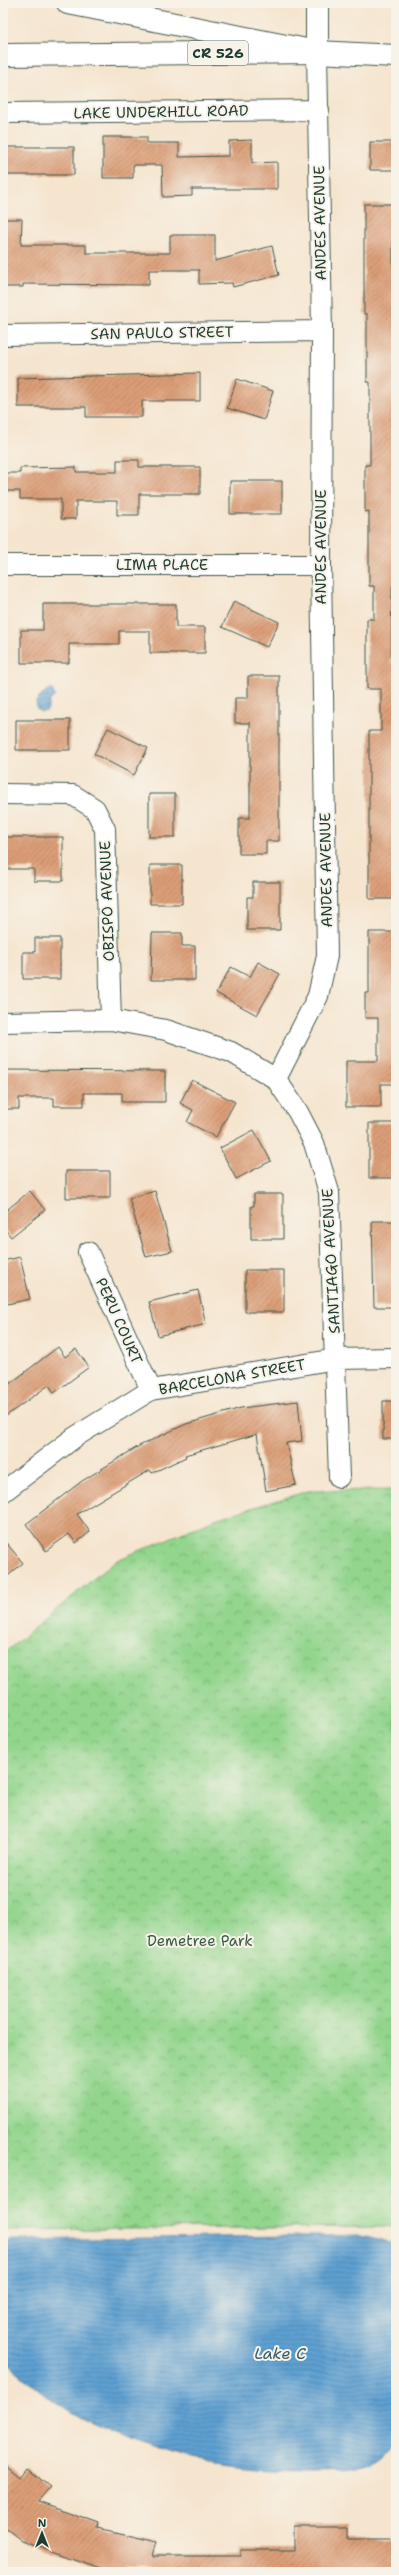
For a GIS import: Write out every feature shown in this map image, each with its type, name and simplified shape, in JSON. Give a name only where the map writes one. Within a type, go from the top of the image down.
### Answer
[{"type":"main road","name":"CR 526","points":[[68,3],[318,52]]},
{"type":"main road","name":"ANDES AVENUE","points":[[318,3],[318,52]]},
{"type":"main road","name":"CR 526","points":[[3,55],[318,52],[396,56]]},
{"type":"street","name":"ANDES AVENUE","points":[[276,1079],[318,996],[327,956],[321,565],[322,331],[318,52]]},
{"type":"street","name":"LAKE UNDERHILL ROAD","points":[[3,113],[319,110]]},
{"type":"street","name":"SAN PAULO STREET","points":[[3,334],[322,331]]},
{"type":"street","name":"LIMA PLACE","points":[[3,565],[321,565]]},
{"type":"street","name":"OBISPO AVENUE","points":[[3,794],[73,795],[94,809],[105,829],[111,1020]]},
{"type":"street","name":"SANTIAGO AVENUE","points":[[3,1022],[111,1020],[166,1030],[231,1052],[276,1079],[298,1112],[314,1143],[330,1192],[339,1477]]},
{"type":"street","name":"PERU COURT","points":[[88,1252],[150,1390]]},
{"type":"street","name":"BARCELONA STREET","points":[[3,1492],[75,1437],[150,1390],[336,1359],[396,1358]]},
{"type":"green space","name":"Demetree Park","points":[[396,1490],[396,2227],[3,2230],[3,1654],[115,1561],[215,1519],[308,1491]]},
{"type":"water","points":[[52,689],[55,696],[50,701],[47,711],[41,712],[37,709],[36,701],[47,690]]},
{"type":"water","name":"Lake C","points":[[362,2235],[389,2242],[396,2246],[396,2445],[387,2453],[365,2463],[330,2469],[250,2466],[197,2458],[145,2445],[94,2424],[69,2411],[46,2395],[3,2359],[3,2243],[11,2240]]},
{"type":"building","points":[[103,137],[147,137],[147,143],[179,143],[179,157],[229,156],[229,141],[252,140],[252,163],[277,162],[277,189],[192,189],[192,196],[163,197],[162,165],[133,165],[133,178],[103,178]]},
{"type":"building","points":[[370,142],[396,142],[396,170],[370,170]]},
{"type":"building","points":[[3,147],[74,147],[74,175],[3,175]]},
{"type":"building","points":[[364,204],[393,204],[393,269],[396,269],[396,586],[392,586],[391,663],[396,663],[396,899],[369,899],[369,731],[381,731],[381,689],[367,689],[367,619],[374,619],[374,586],[369,586],[369,511],[365,512],[365,465],[370,465],[370,382],[367,382],[367,314],[364,314]]},
{"type":"building","points":[[3,219],[22,219],[21,245],[86,245],[86,253],[170,253],[170,235],[215,235],[215,261],[272,246],[279,275],[233,287],[232,283],[199,284],[199,270],[149,270],[149,285],[23,284],[23,287],[3,287]]},
{"type":"building","points":[[200,373],[200,401],[142,401],[142,417],[86,417],[86,407],[18,407],[18,378]]},
{"type":"building","points":[[237,379],[273,391],[264,420],[227,408]]},
{"type":"building","points":[[117,460],[139,460],[139,467],[200,467],[200,494],[139,494],[139,515],[117,515],[117,501],[76,501],[76,519],[61,519],[61,499],[20,499],[20,491],[3,491],[3,473],[20,473],[20,468],[76,467],[76,472],[117,472]]},
{"type":"building","points":[[230,481],[282,481],[282,514],[230,514]]},
{"type":"building","points":[[234,601],[279,622],[267,647],[222,627]]},
{"type":"building","points":[[43,604],[176,604],[176,627],[205,627],[205,653],[150,653],[150,631],[119,631],[119,644],[69,644],[69,663],[21,663],[21,630],[43,630]]},
{"type":"building","points":[[248,676],[279,676],[279,841],[266,841],[266,854],[239,854],[239,818],[250,818],[250,723],[235,723],[235,698],[248,698]]},
{"type":"building","points":[[16,720],[70,720],[70,750],[16,750]]},
{"type":"building","points":[[108,728],[148,748],[134,775],[94,754]]},
{"type":"building","points":[[149,794],[175,794],[175,837],[149,837]]},
{"type":"building","points":[[4,837],[63,837],[63,881],[34,881],[34,869],[4,869]]},
{"type":"building","points":[[150,865],[182,865],[182,904],[150,904]]},
{"type":"building","points":[[253,882],[280,882],[280,930],[247,930],[247,897],[253,897]]},
{"type":"building","points":[[369,932],[396,932],[395,1084],[381,1084],[381,1107],[346,1107],[346,1061],[378,1061],[378,1018],[365,1018],[365,993],[369,993]]},
{"type":"building","points":[[152,933],[182,933],[182,946],[195,946],[195,980],[151,980]]},
{"type":"building","points":[[35,938],[60,938],[60,979],[23,979],[23,952],[35,952]]},
{"type":"building","points":[[258,962],[280,974],[257,1015],[216,993],[231,967],[250,977]]},
{"type":"building","points":[[3,1070],[165,1071],[165,1102],[122,1102],[122,1093],[84,1093],[84,1106],[54,1106],[54,1098],[19,1098],[19,1109],[3,1109]]},
{"type":"building","points":[[192,1080],[235,1102],[216,1137],[187,1122],[193,1110],[180,1103]]},
{"type":"building","points":[[369,1123],[396,1123],[396,1178],[369,1178]]},
{"type":"building","points":[[254,1130],[271,1161],[236,1179],[220,1148]]},
{"type":"building","points":[[66,1171],[110,1171],[110,1198],[66,1198]]},
{"type":"building","points":[[30,1191],[45,1210],[11,1237],[3,1227],[3,1213]]},
{"type":"building","points":[[155,1191],[172,1251],[146,1257],[129,1198]]},
{"type":"building","points":[[254,1194],[283,1194],[283,1239],[251,1239],[251,1206],[254,1206]]},
{"type":"building","points":[[372,1221],[396,1221],[396,1307],[374,1307]]},
{"type":"building","points":[[20,1257],[30,1299],[3,1305],[3,1261]]},
{"type":"building","points":[[245,1270],[284,1270],[284,1312],[245,1312]]},
{"type":"building","points":[[198,1290],[206,1324],[158,1336],[149,1302]]},
{"type":"building","points":[[58,1347],[65,1357],[76,1349],[89,1367],[54,1393],[49,1385],[3,1418],[3,1389]]},
{"type":"building","points":[[298,1401],[302,1441],[286,1443],[296,1485],[266,1491],[257,1434],[185,1455],[186,1457],[152,1473],[150,1470],[77,1514],[90,1532],[76,1543],[69,1534],[46,1551],[26,1524],[82,1481],[139,1446],[186,1424],[241,1408]]},
{"type":"building","points":[[383,1401],[396,1401],[396,1439],[383,1439]]},
{"type":"building","points":[[3,1539],[23,1563],[3,1580]]},
{"type":"building","points":[[3,2463],[21,2478],[28,2469],[50,2487],[38,2501],[99,2523],[98,2528],[157,2542],[153,2556],[241,2556],[241,2550],[294,2550],[294,2527],[348,2527],[348,2539],[396,2539],[396,2572],[99,2572],[100,2569],[22,2541],[3,2526]]}]
